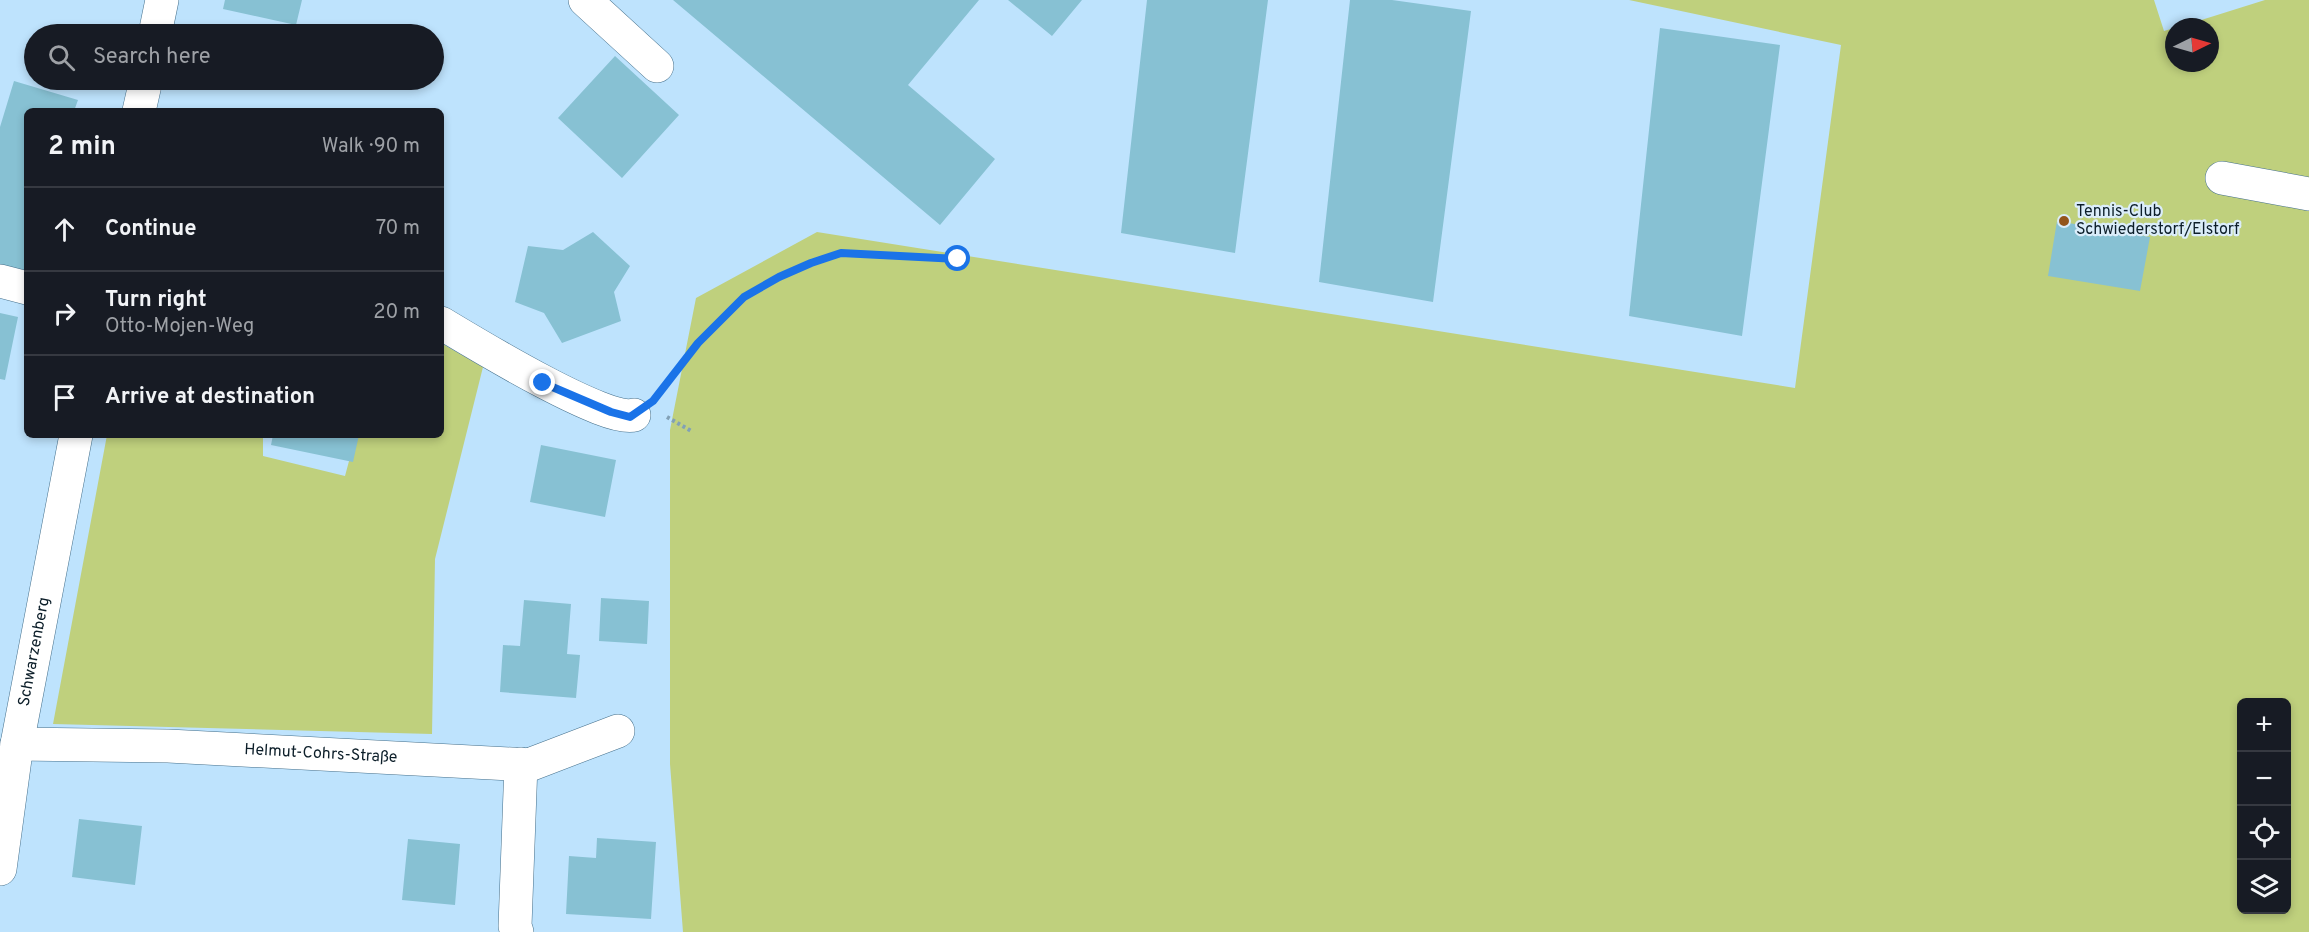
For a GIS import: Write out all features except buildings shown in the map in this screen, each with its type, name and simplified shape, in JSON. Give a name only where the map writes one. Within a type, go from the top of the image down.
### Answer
[{"type":"street","points":[[157,24],[162,0]]},
{"type":"street","points":[[585,0],[657,66]]},
{"type":"street","points":[[140,108],[144,90]]},
{"type":"street","points":[[2222,178],[2309,194]]},
{"type":"street","points":[[0,281],[24,287]]},
{"type":"street","points":[[444,325],[543,383],[611,412],[630,417],[634,415]]},
{"type":"street","name":"Schwarzenberg","points":[[1,850],[17,744],[75,438]]},
{"type":"street","name":"Helmut-Cohrs-Straße","points":[[17,744],[168,746],[529,765],[618,731]]},
{"type":"street","points":[[517,932],[514,926],[521,765]]},
{"type":"path","points":[[634,415],[653,401],[698,343],[744,297],[779,277],[841,253],[958,259]]},
{"type":"green space","points":[[1629,0],[2154,0],[2165,31],[2165,72],[2219,72],[2219,18],[2208,18],[2265,0],[2309,0],[2309,932],[683,932],[670,764],[670,430],[696,298],[817,232],[1795,388],[1841,45]]},
{"type":"green space","points":[[444,345],[483,367],[435,559],[432,734],[53,724],[106,438],[263,438],[263,456],[345,476],[355,438],[444,438]]},
{"type":"place","name":"Tennis-Club Schwiederstorf/Elstorf","points":[[2064,221]]},
{"type":"route","points":[[543,383],[611,412],[630,417],[653,401],[698,343],[744,297],[779,277],[841,253],[958,259]]}]
